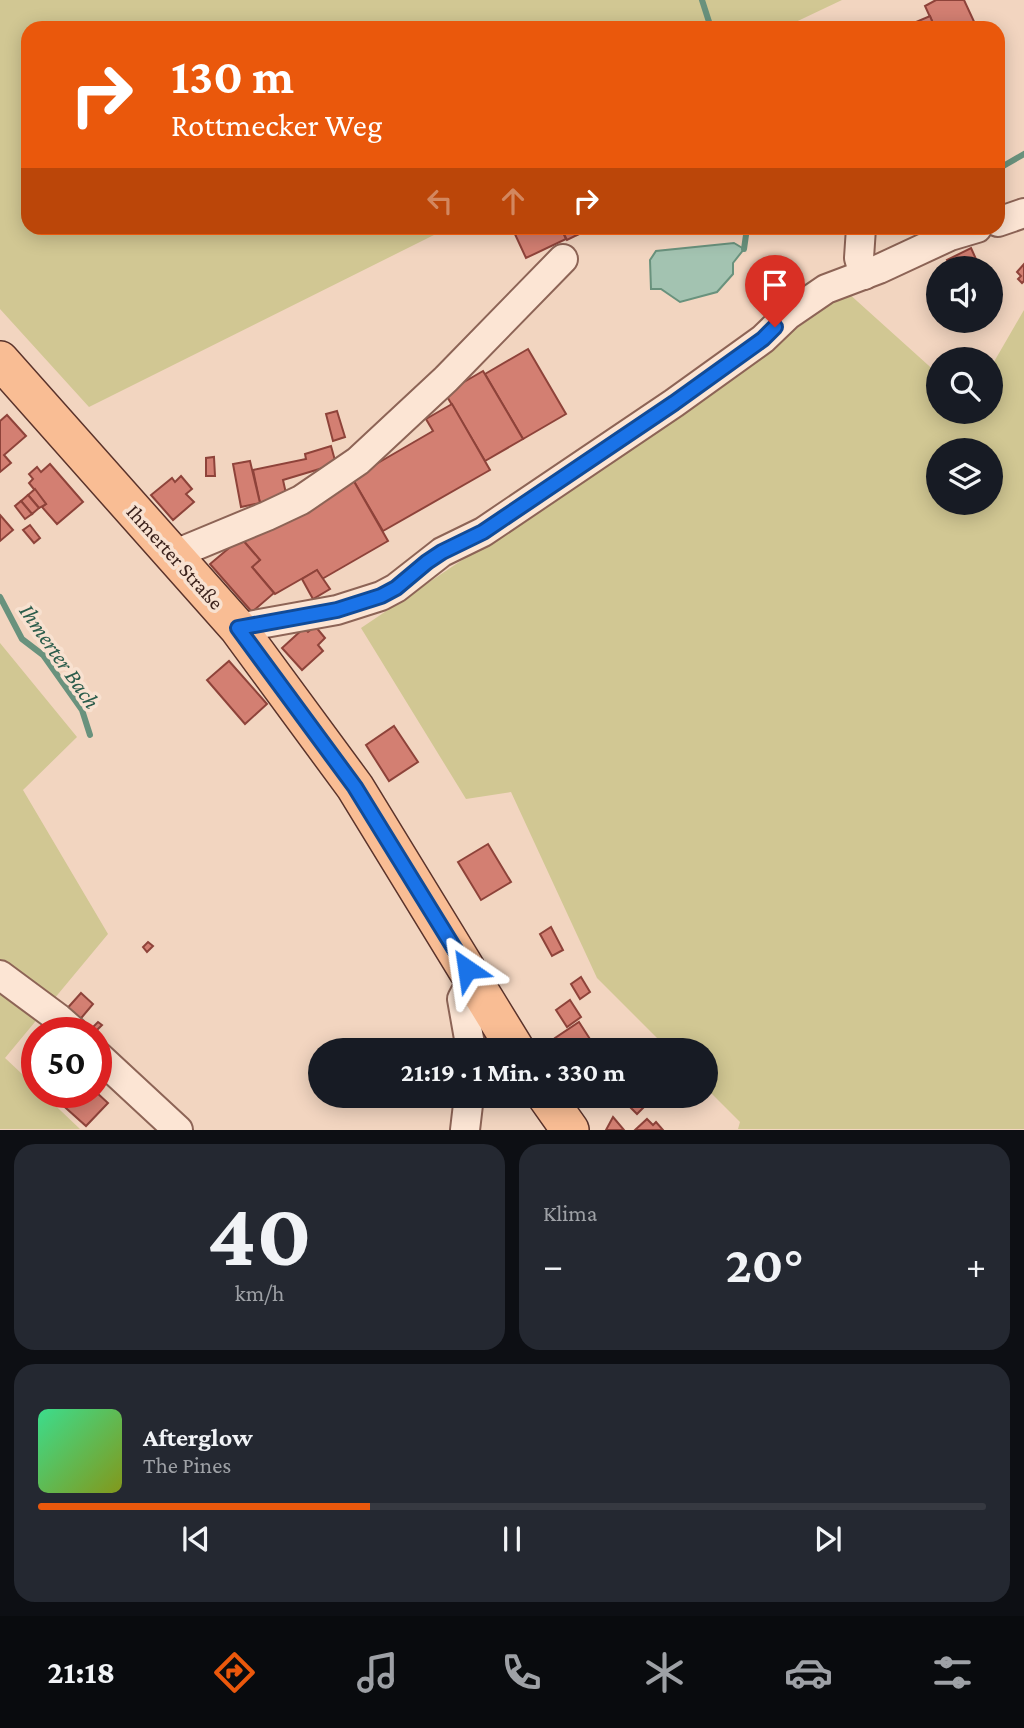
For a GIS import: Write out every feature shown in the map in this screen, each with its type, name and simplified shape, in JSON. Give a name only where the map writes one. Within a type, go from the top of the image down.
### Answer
[{"type":"main road","name":"Ihmerter Straße","points":[[0,360],[238,628],[355,787],[509,1038]]},
{"type":"main road","points":[[555,1108],[570,1129]]},
{"type":"street","points":[[1005,220],[1024,213]]},
{"type":"street","points":[[860,235],[859,249],[864,275]]},
{"type":"street","points":[[238,628],[337,610],[381,596],[396,588],[442,552],[483,532],[674,403],[763,339],[788,315],[826,289],[953,235]]},
{"type":"street","points":[[173,555],[301,500],[358,461],[437,388],[563,259]]},
{"type":"street","points":[[0,975],[57,1017]]},
{"type":"street","points":[[469,1038],[462,999],[473,978]]},
{"type":"street","points":[[112,1069],[178,1129]]},
{"type":"street","points":[[465,1129],[468,1108]]},
{"type":"shaded area","points":[[0,0],[842,0],[798,21],[21,21],[21,235],[434,235],[89,407],[0,309]]},
{"type":"shaded area","points":[[734,243],[744,249],[733,263],[733,274],[717,292],[680,302],[661,289],[651,289],[650,260],[656,251]]},
{"type":"shaded area","points":[[847,292],[926,363],[926,424],[1003,424],[1003,347],[1024,310],[1024,1129],[738,1129],[740,1122],[718,1100],[718,1038],[657,1038],[597,978],[511,792],[466,799],[361,628],[667,422]]},
{"type":"shaded area","points":[[0,643],[77,737],[23,790],[108,934],[39,1017],[21,1017],[21,1039],[5,1058],[21,1073],[21,1108],[58,1108],[80,1129],[0,1129]]},
{"type":"building","points":[[936,0],[964,0],[974,21],[932,21],[925,6]]},
{"type":"building","points":[[930,16],[932,21],[918,21]]},
{"type":"building","points":[[515,235],[564,235],[566,239],[526,258]]},
{"type":"building","points":[[564,235],[577,235],[567,240]]},
{"type":"building","points":[[971,248],[975,256],[955,256]]},
{"type":"building","points":[[1024,264],[1024,281],[1022,283],[1017,272]]},
{"type":"building","points":[[528,349],[566,414],[523,439],[485,374]]},
{"type":"building","points":[[483,371],[523,439],[485,461],[445,393]]},
{"type":"building","points":[[452,404],[490,470],[383,531],[352,478],[433,431],[426,419]]},
{"type":"building","points":[[337,411],[345,437],[333,441],[326,414]]},
{"type":"building","points":[[7,415],[26,436],[4,455],[11,463],[0,472],[0,421]]},
{"type":"building","points":[[331,446],[336,464],[283,480],[287,498],[260,503],[253,470],[306,459],[305,454]]},
{"type":"building","points":[[214,457],[215,476],[206,476],[206,458]]},
{"type":"building","points":[[250,461],[260,503],[241,507],[233,464]]},
{"type":"building","points":[[50,464],[83,502],[57,524],[42,507],[46,504],[29,483],[33,479],[29,474],[37,467],[41,472]]},
{"type":"building","points":[[181,476],[192,489],[186,494],[194,502],[173,520],[151,495],[172,478],[175,482]]},
{"type":"building","points":[[352,478],[388,541],[322,579],[317,570],[275,594],[252,567],[260,560],[241,538]]},
{"type":"building","points":[[35,489],[46,504],[39,508],[28,495]]},
{"type":"building","points":[[28,495],[39,508],[32,514],[21,501]]},
{"type":"building","points":[[21,501],[32,514],[25,519],[15,506]]},
{"type":"building","points":[[0,515],[13,530],[0,541]]},
{"type":"building","points":[[30,525],[40,538],[34,543],[23,530]]},
{"type":"building","points":[[241,538],[260,560],[252,567],[274,593],[252,612],[210,564]]},
{"type":"building","points":[[317,570],[330,589],[313,599],[302,579]]},
{"type":"building","points":[[315,626],[325,638],[318,645],[323,651],[302,670],[282,648],[304,628],[308,632]]},
{"type":"building","points":[[229,661],[267,704],[245,724],[207,680]]},
{"type":"building","points":[[394,726],[418,762],[389,781],[366,745]]},
{"type":"building","points":[[488,844],[511,882],[481,900],[458,862]]},
{"type":"building","points":[[551,927],[563,950],[552,956],[540,934]]},
{"type":"building","points":[[148,942],[153,946],[147,952],[143,947]]},
{"type":"building","points":[[581,977],[590,992],[580,999],[571,984]]},
{"type":"building","points":[[81,993],[93,1004],[82,1017],[70,1017],[64,1012]]},
{"type":"building","points":[[570,1000],[581,1017],[567,1027],[556,1010]]},
{"type":"building","points":[[579,1022],[589,1038],[555,1038]]},
{"type":"building","points":[[66,1108],[103,1108],[86,1126]]},
{"type":"building","points":[[631,1108],[643,1108],[637,1114]]},
{"type":"building","points":[[613,1117],[624,1130],[606,1130]]},
{"type":"building","points":[[647,1119],[653,1125],[656,1122],[663,1130],[635,1130]]},
{"type":"waterway","points":[[702,0],[709,21]]},
{"type":"waterway","points":[[1005,165],[1024,154]]},
{"type":"waterway","points":[[744,249],[746,235]]},
{"type":"waterway","name":"Ihmerter Bach","points":[[0,597],[22,639],[43,655],[82,710],[90,735]]},
{"type":"route","points":[[467,969],[355,787],[238,628],[337,610],[381,596],[396,588],[442,552],[483,532],[674,403],[763,339],[775,327]]}]
